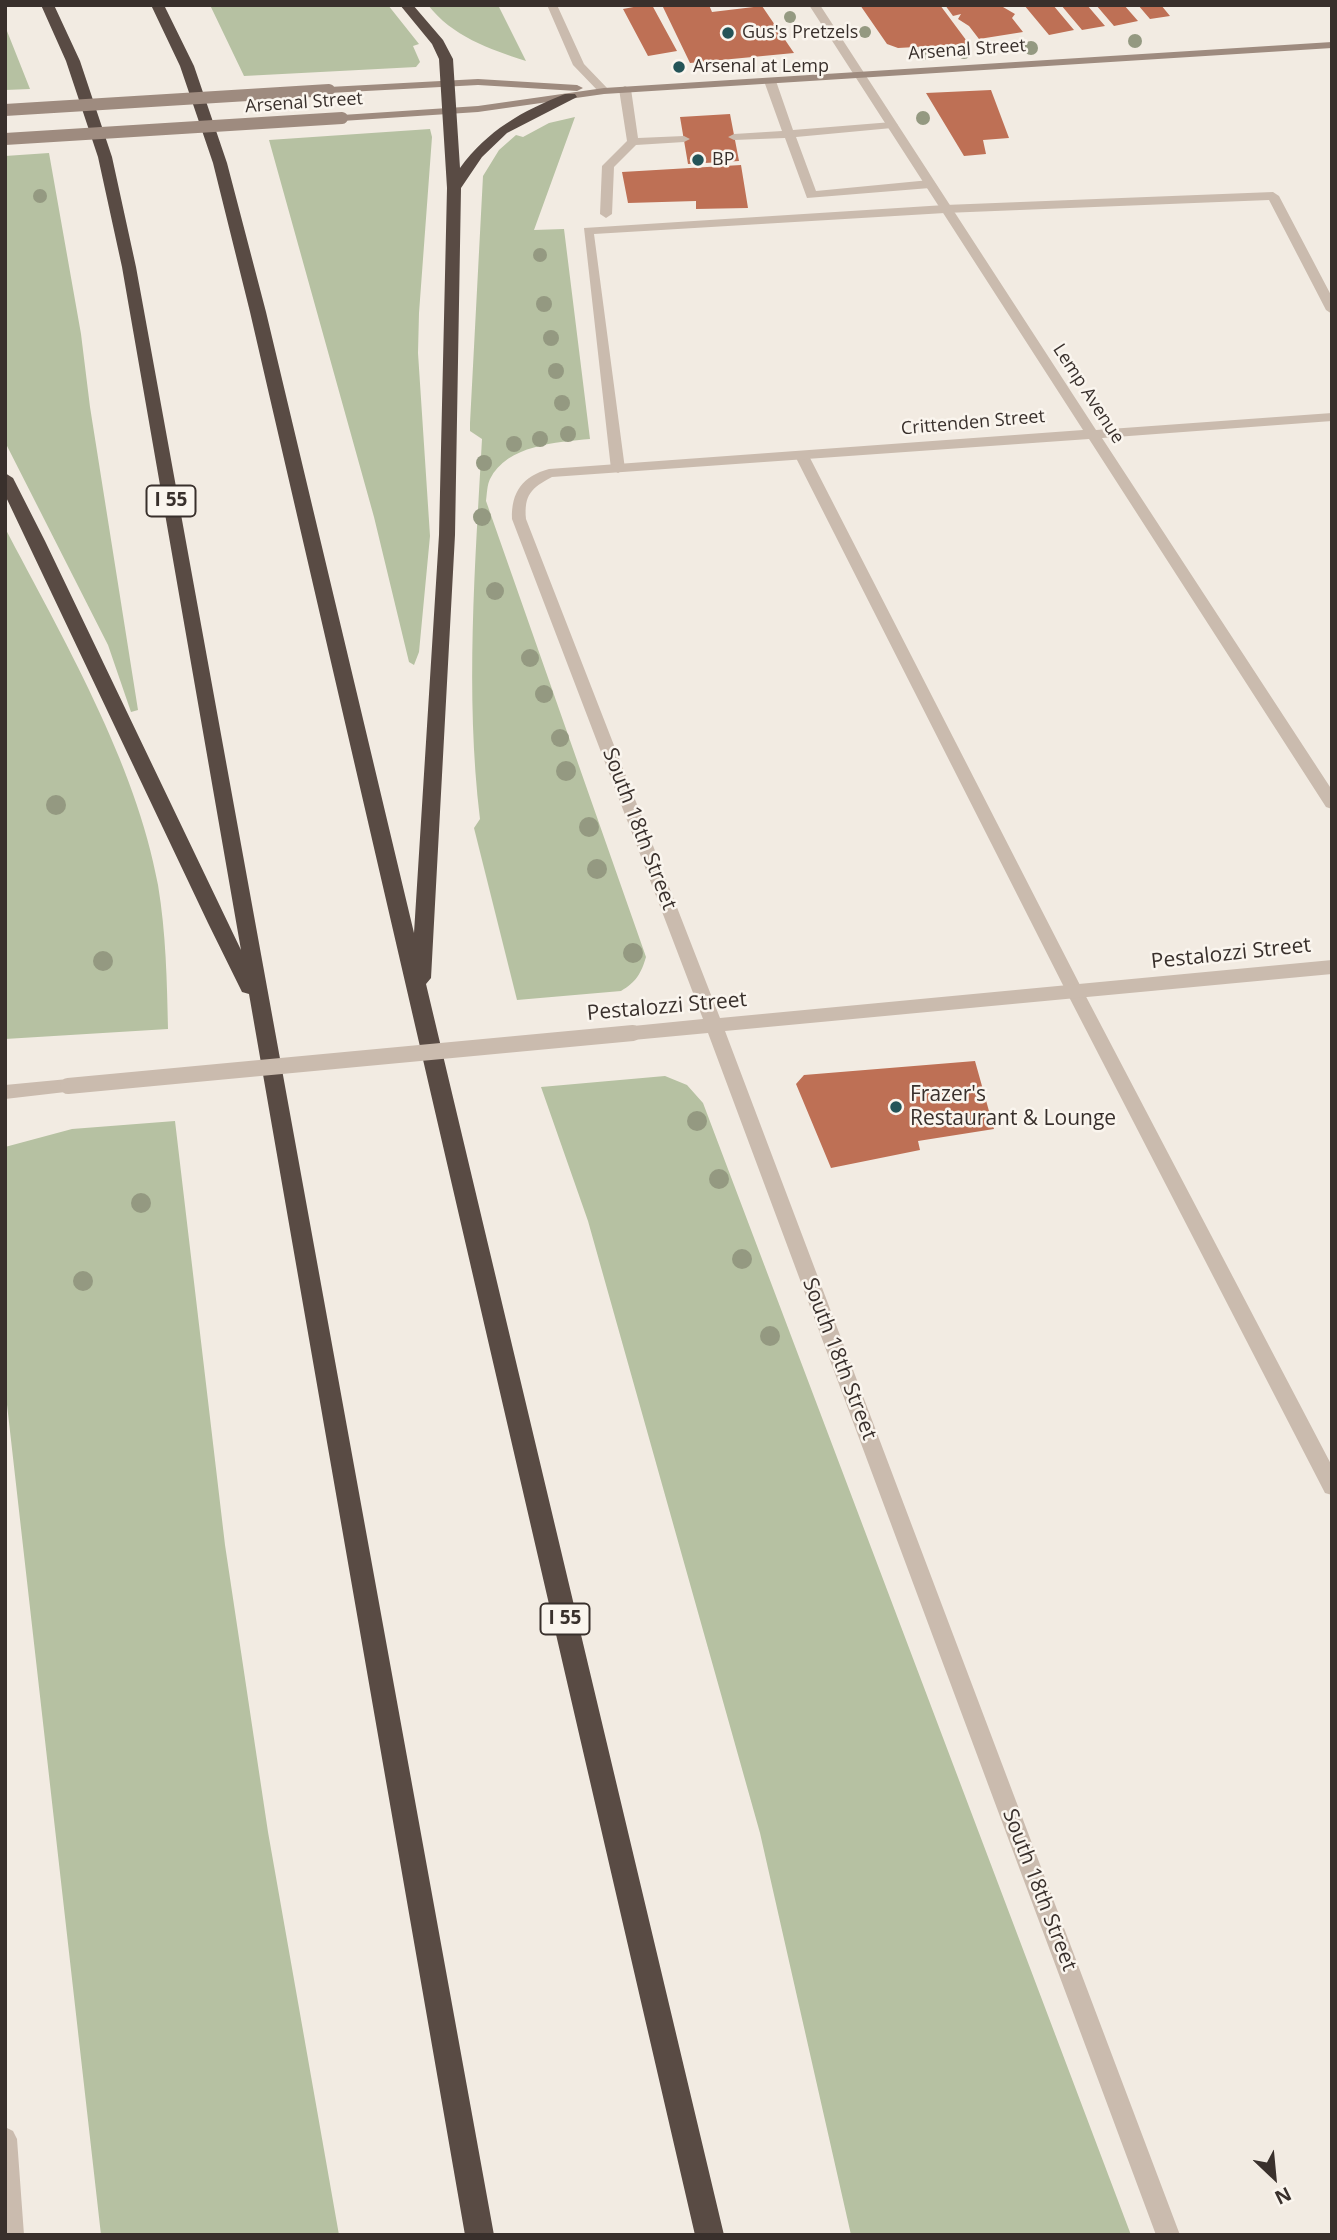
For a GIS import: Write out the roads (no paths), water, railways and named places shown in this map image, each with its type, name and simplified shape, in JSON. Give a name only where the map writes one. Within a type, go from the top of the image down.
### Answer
[{"type":"highway","name":"I 55","points":[[47,5],[73,61],[105,157],[129,267],[480,2235]]},
{"type":"highway","name":"I 55","points":[[157,5],[187,66],[220,163],[258,312],[710,2235]]},
{"type":"highway","points":[[406,5],[443,50],[448,83],[454,188],[448,373],[447,535],[420,1004]]},
{"type":"highway","points":[[454,188],[471,158],[488,141],[539,109],[570,97]]},
{"type":"highway","points":[[5,478],[74,616],[191,874],[260,1007]]},
{"type":"main road","name":"Arsenal Street","points":[[5,110],[448,83],[625,89],[1332,45]]},
{"type":"main road","name":"Arsenal Street","points":[[5,139],[449,111],[570,97],[604,90]]},
{"type":"street","points":[[552,5],[579,65],[604,90]]},
{"type":"street","name":"Lemp Avenue","points":[[814,5],[1332,803]]},
{"type":"street","points":[[770,81],[811,195],[930,184]]},
{"type":"street","points":[[625,89],[633,142]]},
{"type":"street","points":[[734,136],[892,125]]},
{"type":"street","points":[[606,214],[608,166],[633,142],[684,139]]},
{"type":"street","points":[[618,469],[588,231],[945,209],[1273,195],[1332,310]]},
{"type":"street","name":"Crittenden Street","points":[[526,485],[549,474],[1332,417]]},
{"type":"street","points":[[802,456],[1075,992],[1332,1486]]},
{"type":"street","name":"South 18th Street","points":[[526,485],[517,500],[519,519],[714,1026],[1168,2235]]},
{"type":"street","name":"Pestalozzi Street","points":[[5,1092],[1332,967]]},
{"type":"street","points":[[5,2138],[12,2235]]},
{"type":"place","name":"Gus's Pretzels","points":[[728,33]]},
{"type":"place","name":"Arsenal at Lemp","points":[[679,67]]},
{"type":"place","name":"BP","points":[[698,160]]},
{"type":"place","name":"Frazer's Restaurant & Lounge","points":[[896,1107]]}]
